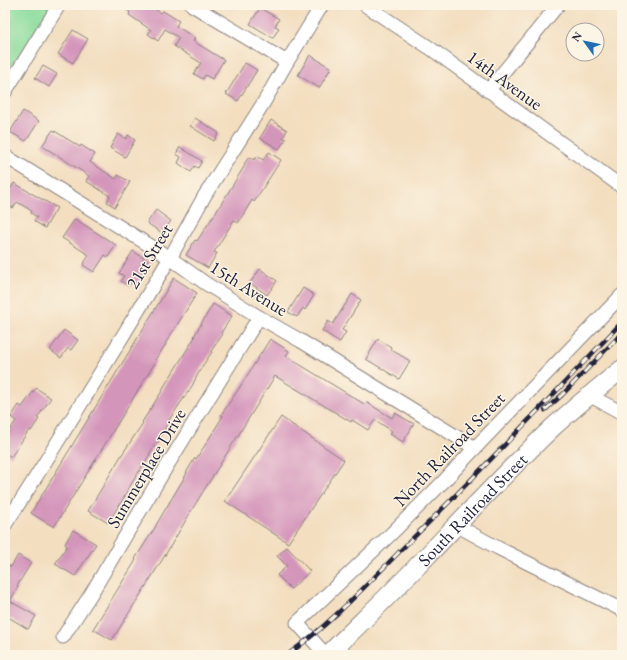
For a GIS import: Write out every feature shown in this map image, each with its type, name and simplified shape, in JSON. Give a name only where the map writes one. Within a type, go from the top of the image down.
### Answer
[{"type":"street","points":[[5,92],[9,78],[59,5]]},
{"type":"street","points":[[192,5],[287,62]]},
{"type":"street","name":"21st Street","points":[[5,524],[170,258],[205,195],[264,102],[322,5]]},
{"type":"street","name":"14th Avenue","points":[[365,5],[430,48],[622,187]]},
{"type":"street","points":[[488,91],[558,5]]},
{"type":"street","name":"15th Avenue","points":[[5,156],[170,258],[205,284],[258,317],[301,341],[475,448]]},
{"type":"street","name":"North Railroad Street","points":[[327,655],[297,623],[444,482],[622,295]]},
{"type":"street","name":"Summerplace Drive","points":[[63,637],[91,594],[258,317]]},
{"type":"street","name":"South Railroad Street","points":[[327,655],[374,611],[525,454],[589,395],[622,369]]},
{"type":"street","points":[[589,395],[622,413]]},
{"type":"street","points":[[456,525],[498,548],[622,610]]},
{"type":"green space","points":[[5,5],[52,5],[14,66],[5,61]]},
{"type":"building","points":[[119,5],[149,5],[161,13],[163,11],[179,21],[176,26],[195,38],[193,41],[224,60],[212,79],[205,75],[203,79],[194,74],[201,63],[174,46],[179,38],[165,29],[158,41],[148,34],[151,30],[129,15],[130,12]]},
{"type":"building","points":[[260,8],[279,19],[275,26],[279,28],[273,38],[250,24]]},
{"type":"building","points":[[73,30],[88,39],[73,63],[58,54]]},
{"type":"building","points":[[310,55],[331,68],[319,88],[298,75]]},
{"type":"building","points":[[245,63],[257,70],[238,101],[226,94]]},
{"type":"building","points":[[43,66],[57,74],[49,87],[35,78]]},
{"type":"building","points":[[23,111],[39,121],[26,141],[10,132]]},
{"type":"building","points":[[195,118],[219,133],[214,141],[190,126]]},
{"type":"building","points":[[271,120],[287,130],[283,138],[286,139],[279,149],[260,138]]},
{"type":"building","points":[[53,130],[80,147],[81,145],[95,154],[90,162],[116,179],[118,175],[130,182],[115,207],[107,202],[110,196],[86,181],[89,176],[42,146]]},
{"type":"building","points":[[118,134],[126,139],[128,135],[135,140],[125,157],[110,148]]},
{"type":"building","points":[[180,147],[202,161],[198,168],[195,166],[191,172],[178,163],[181,157],[176,154]]},
{"type":"building","points":[[269,152],[281,160],[254,202],[252,200],[238,223],[234,220],[214,252],[217,253],[208,268],[186,255],[195,240],[197,241],[212,219],[249,157],[254,160],[257,156],[263,160]]},
{"type":"building","points":[[14,183],[57,208],[45,228],[34,221],[37,217],[31,213],[32,211],[17,202],[13,208],[5,203],[5,198]]},
{"type":"building","points":[[156,210],[171,221],[162,233],[147,223]]},
{"type":"building","points":[[75,219],[116,245],[108,257],[105,255],[94,272],[83,265],[89,255],[62,238]]},
{"type":"building","points":[[133,251],[151,263],[138,284],[132,281],[129,286],[121,281],[124,276],[119,273]]},
{"type":"building","points":[[260,269],[277,281],[267,295],[250,283]]},
{"type":"building","points":[[174,278],[197,293],[54,527],[31,513]]},
{"type":"building","points":[[303,288],[314,295],[305,310],[303,308],[297,317],[288,312]]},
{"type":"building","points":[[352,294],[361,300],[342,330],[346,332],[340,342],[322,331],[328,321],[333,324]]},
{"type":"building","points":[[213,304],[232,316],[192,386],[169,420],[170,421],[159,437],[160,438],[108,523],[88,511],[195,337],[194,336]]},
{"type":"building","points":[[64,330],[78,340],[71,350],[68,348],[61,358],[50,350]]},
{"type":"building","points":[[270,339],[289,351],[286,356],[364,404],[366,402],[392,418],[395,413],[414,424],[403,442],[390,434],[392,431],[375,420],[368,430],[352,420],[351,422],[275,376],[112,640],[93,629],[136,560],[135,559],[156,526],[195,458],[196,459],[223,416],[221,415]]},
{"type":"building","points":[[378,339],[391,347],[390,349],[410,361],[399,379],[366,359]]},
{"type":"building","points":[[36,388],[51,398],[37,418],[39,419],[31,431],[29,430],[11,457],[5,453],[5,437],[16,421],[11,417],[19,405],[22,407]]},
{"type":"building","points":[[281,417],[344,460],[288,543],[225,501]]},
{"type":"building","points":[[73,530],[96,544],[75,576],[55,564],[67,546],[65,544]]},
{"type":"building","points":[[287,547],[310,571],[291,589],[277,575],[287,566],[277,556]]},
{"type":"building","points":[[18,555],[31,563],[10,601],[36,616],[28,629],[5,615],[5,570],[8,565],[11,567]]},
{"type":"railway","points":[[287,655],[320,629],[365,586],[490,460],[622,322]]},
{"type":"railway","points":[[545,410],[562,395],[622,333]]}]
